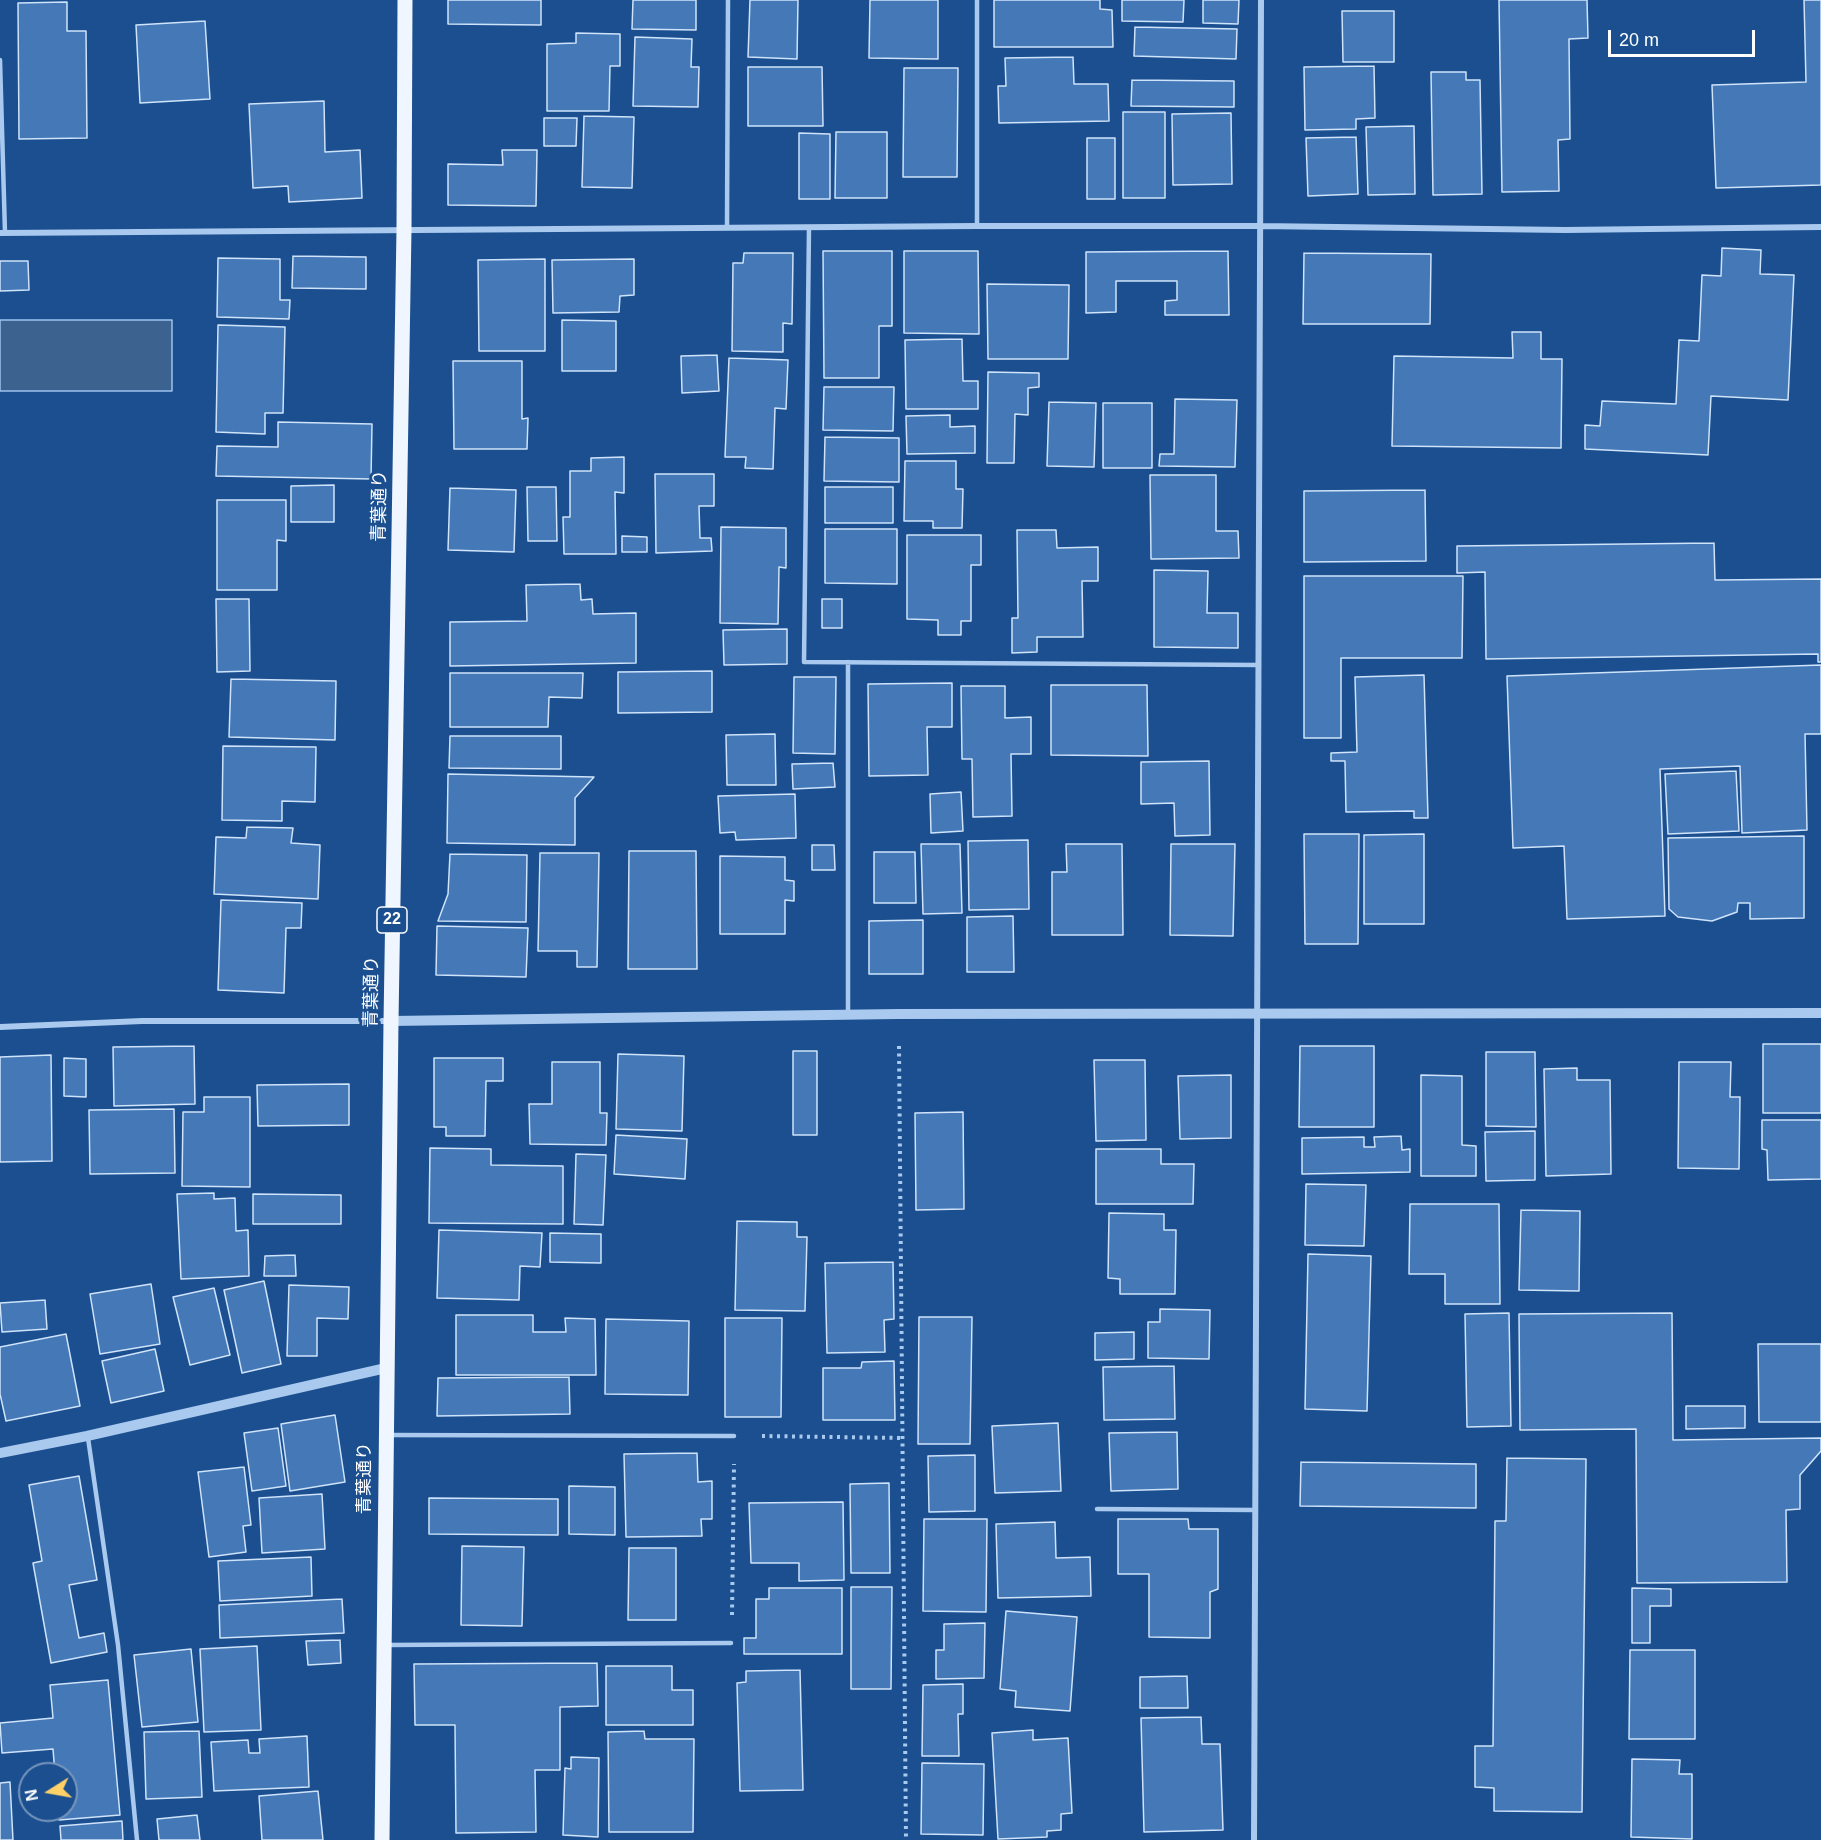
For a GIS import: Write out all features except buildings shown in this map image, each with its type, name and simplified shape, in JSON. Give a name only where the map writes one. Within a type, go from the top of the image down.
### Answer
[{"type":"main road","name":"青葉通り","points":[[382,1840],[385,1435],[404,229],[405,0]]},
{"type":"street","points":[[1254,1840],[1261,0]]},
{"type":"street","points":[[3,233],[977,226],[1260,226],[1565,230],[1821,227]]},
{"type":"street","points":[[0,1028],[142,1021],[898,1014],[1821,1013]]},
{"type":"street","points":[[0,1453],[87,1436],[386,1368]]},
{"type":"lane","points":[[727,228],[728,0]]},
{"type":"lane","points":[[977,0],[977,226]]},
{"type":"lane","points":[[0,60],[3,233]]},
{"type":"lane","points":[[809,227],[804,662],[1259,665]]},
{"type":"lane","points":[[848,662],[848,1015]]},
{"type":"lane","points":[[385,1435],[734,1436]]},
{"type":"lane","points":[[87,1436],[118,1646],[137,1840]]},
{"type":"lane","points":[[1097,1509],[1255,1510]]},
{"type":"lane","points":[[383,1645],[731,1643]]},
{"type":"path","points":[[898,1014],[906,1840]]},
{"type":"path","points":[[731,1643],[734,1436],[902,1438]]},
{"type":"water","points":[[0,320],[172,320],[172,391],[0,391]]}]
